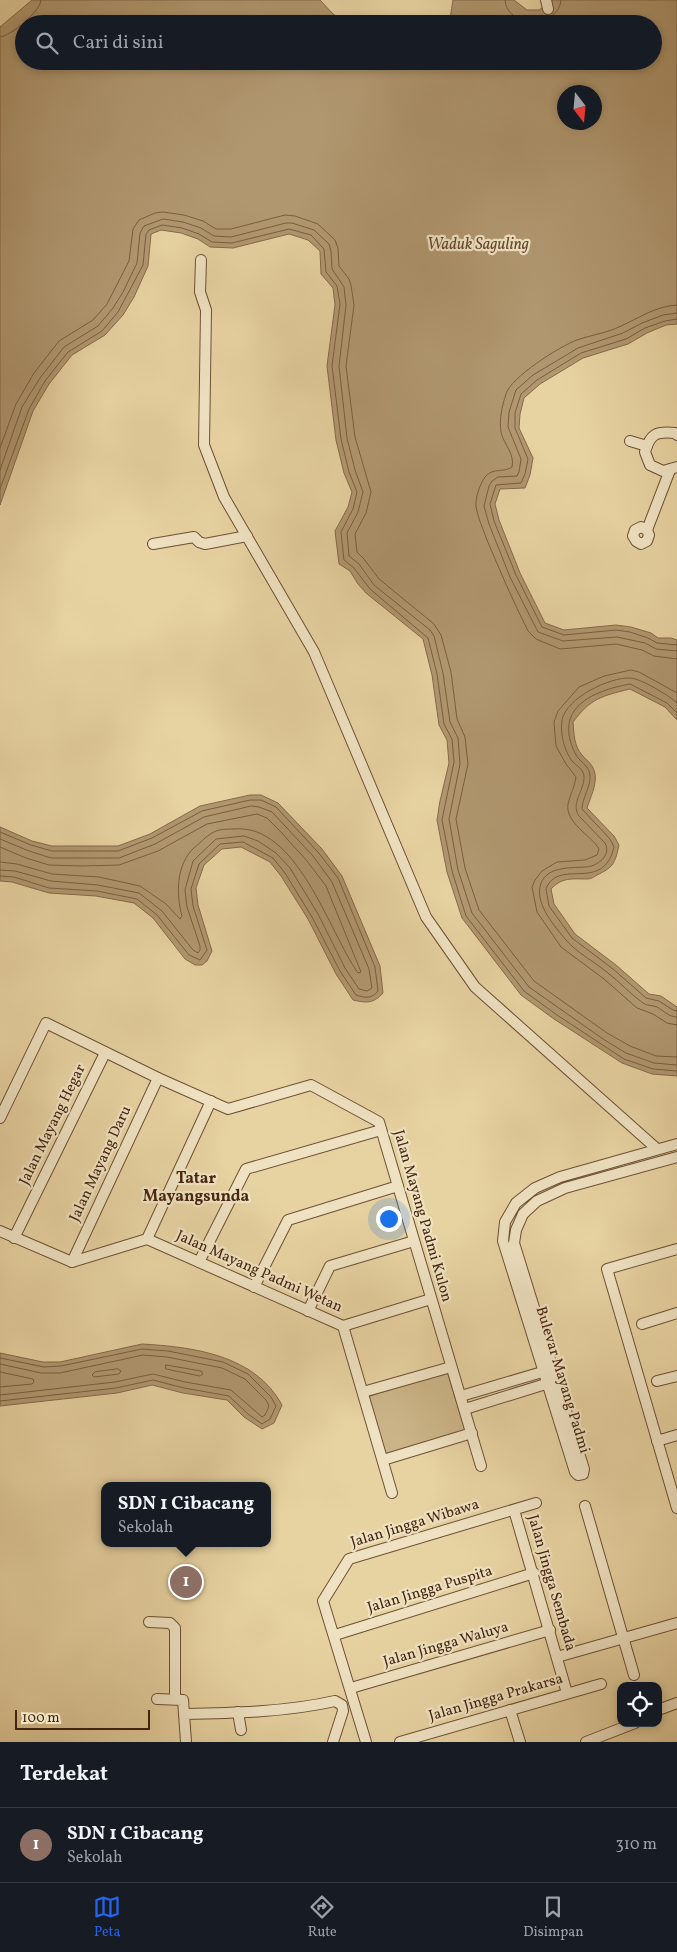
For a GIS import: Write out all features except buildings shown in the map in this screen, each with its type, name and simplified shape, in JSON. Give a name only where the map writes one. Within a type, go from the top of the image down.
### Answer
[{"type":"street","points":[[201,260],[200,292],[206,310],[204,445],[224,497],[314,652],[426,917],[475,987],[657,1149]]},
{"type":"street","points":[[673,469],[663,471],[650,465],[645,452],[649,439],[661,431],[677,435]]},
{"type":"street","points":[[630,441],[647,446]]},
{"type":"street","points":[[647,530],[673,469]]},
{"type":"street","points":[[153,544],[194,537],[198,542],[205,544],[247,536]]},
{"type":"street","name":"Jalan Mayang Padmi Kulon","points":[[0,1118],[46,1023],[158,1078],[228,1109],[311,1085],[378,1122],[382,1130],[481,1466]]},
{"type":"street","name":"Jalan Mayang Hegar","points":[[14,1238],[105,1052]]},
{"type":"street","name":"Jalan Mayang Daru","points":[[72,1262],[158,1078]]},
{"type":"street","points":[[0,1231],[72,1262],[147,1239],[211,1101]]},
{"type":"street","points":[[199,1262],[246,1169],[382,1130]]},
{"type":"street","name":"Bulevar Mayang Padmi","points":[[549,1370],[503,1241],[505,1222],[516,1203],[535,1188],[560,1177],[677,1144]]},
{"type":"street","name":"Bulevar Mayang Padmi","points":[[552,1382],[584,1469],[581,1475],[575,1472],[514,1243],[516,1230],[523,1214],[537,1201],[565,1188],[677,1157]]},
{"type":"street","points":[[573,1173],[576,1185]]},
{"type":"street","points":[[254,1287],[288,1220],[398,1186]]},
{"type":"street","name":"Jalan Mayang Padmi Wetan","points":[[147,1239],[343,1326],[392,1493]]},
{"type":"street","points":[[308,1311],[330,1266],[414,1241]]},
{"type":"street","points":[[676,1502],[607,1269],[677,1249]]},
{"type":"street","points":[[343,1326],[431,1299]]},
{"type":"street","points":[[642,1324],[677,1313]]},
{"type":"street","points":[[363,1392],[451,1366]]},
{"type":"street","points":[[461,1396],[549,1370]]},
{"type":"street","points":[[657,1381],[677,1376]]},
{"type":"street","points":[[465,1409],[552,1382]]},
{"type":"street","points":[[383,1460],[472,1433]]},
{"type":"street","points":[[657,1441],[677,1435]]},
{"type":"street","name":"Jalan Jingga Wibawa","points":[[335,1635],[323,1601],[349,1559],[536,1503]]},
{"type":"street","points":[[585,1506],[634,1676]]},
{"type":"street","name":"Jalan Jingga Sembada","points":[[514,1510],[534,1573],[567,1693]]},
{"type":"street","name":"Jalan Jingga Puspita","points":[[335,1635],[534,1573]]},
{"type":"street","points":[[150,1622],[170,1623],[175,1628],[175,1699]]},
{"type":"street","points":[[557,1657],[677,1623]]},
{"type":"street","name":"Jalan Jingga Waluya","points":[[351,1688],[550,1630]]},
{"type":"street","points":[[335,1635],[366,1742]]},
{"type":"street","name":"Jalan Jingga Prakarsa","points":[[400,1742],[601,1684]]},
{"type":"street","points":[[157,1699],[184,1701],[186,1742]]},
{"type":"street","points":[[184,1714],[309,1707],[338,1702],[342,1705],[343,1712],[333,1742]]},
{"type":"street","points":[[662,1709],[677,1703]]},
{"type":"street","points":[[510,1710],[520,1742]]},
{"type":"street","points":[[238,1712],[241,1730]]},
{"type":"street","points":[[586,1742],[625,1727]]},
{"type":"shaded area","points":[[447,1371],[465,1430],[385,1455],[367,1397]]},
{"type":"water","name":"Waduk Saguling","points":[[32,0],[320,0],[335,15],[15,15],[15,70],[662,70],[662,15],[451,15],[453,0],[514,0],[527,10],[539,10],[552,0],[677,0],[677,324],[666,325],[628,344],[583,358],[540,384],[524,398],[519,428],[533,458],[530,475],[525,488],[500,489],[495,504],[499,520],[520,573],[545,623],[564,630],[616,625],[651,633],[658,638],[677,640],[677,720],[665,707],[630,689],[598,699],[579,714],[573,722],[577,748],[592,765],[595,774],[594,787],[587,808],[614,836],[619,845],[613,864],[607,869],[590,879],[572,879],[559,882],[551,889],[554,904],[575,934],[616,965],[649,994],[661,996],[677,1007],[677,1076],[652,1074],[622,1063],[521,995],[462,918],[447,872],[437,820],[449,763],[447,740],[439,725],[432,675],[423,639],[366,593],[350,571],[339,564],[335,531],[348,507],[352,492],[344,473],[336,440],[327,366],[335,305],[333,288],[321,274],[320,251],[308,240],[289,234],[233,248],[210,247],[198,239],[181,233],[161,230],[151,234],[148,266],[134,297],[123,315],[105,335],[72,355],[49,384],[33,411],[0,505],[0,27]]},
{"type":"water","points":[[250,795],[261,795],[278,803],[322,849],[342,876],[380,966],[383,993],[373,1001],[353,1000],[336,974],[308,919],[281,876],[270,862],[241,847],[222,849],[204,865],[196,888],[198,905],[212,951],[207,961],[202,965],[195,965],[185,959],[153,918],[134,903],[96,896],[49,893],[12,882],[0,881],[0,827],[32,841],[52,846],[118,846],[150,834],[200,806]]},
{"type":"water","points":[[142,1344],[202,1351],[240,1365],[256,1375],[270,1388],[282,1405],[274,1423],[262,1429],[244,1417],[227,1400],[183,1393],[152,1385],[117,1393],[0,1406],[0,1353],[43,1362],[60,1362]]},
{"type":"place","name":"SDN 1 Cibacang","points":[[186,1582]]},
{"type":"district","name":"Tatar Mayangsunda","points":[[196,1188]]}]
